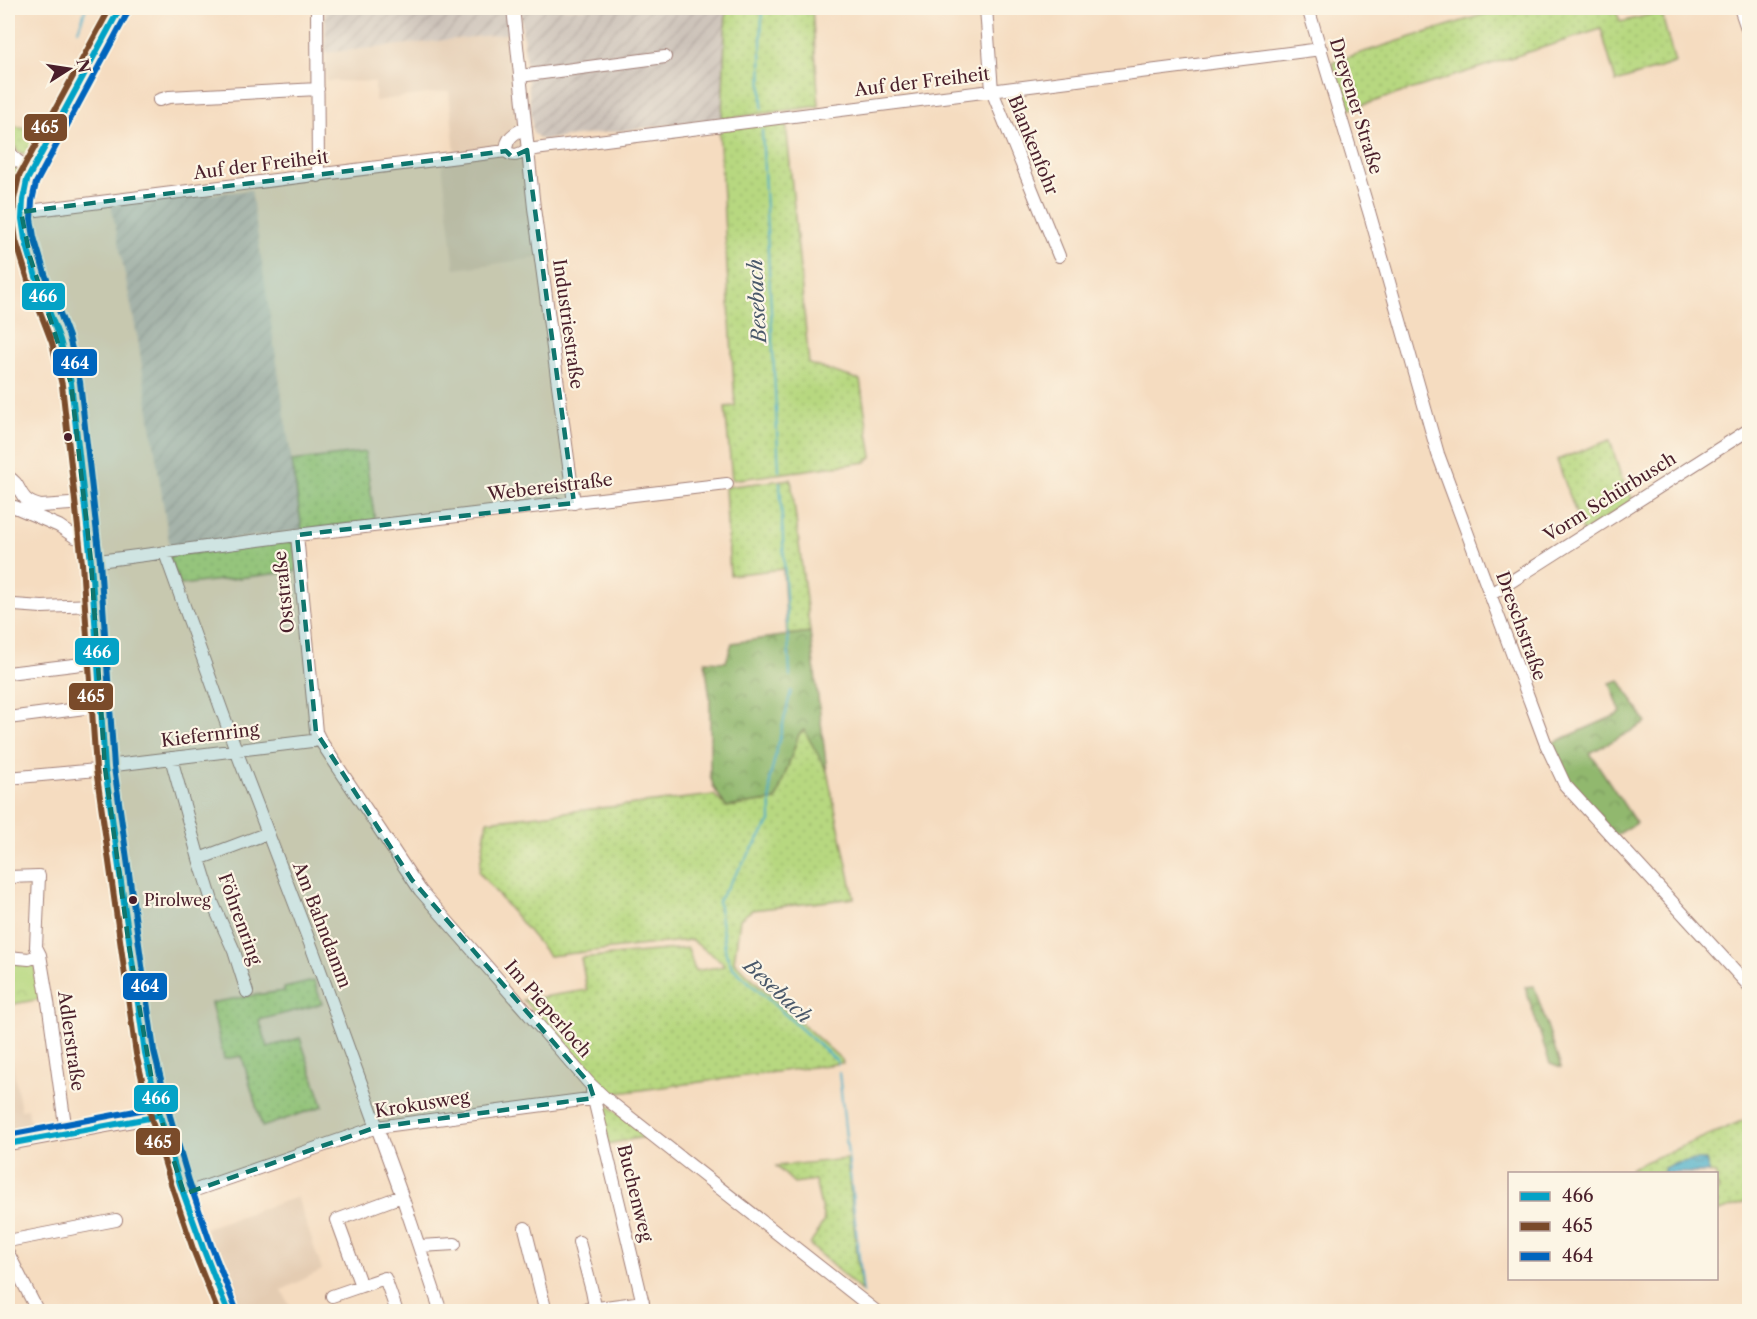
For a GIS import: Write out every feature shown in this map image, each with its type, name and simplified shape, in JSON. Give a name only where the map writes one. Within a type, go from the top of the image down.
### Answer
[{"type":"street","points":[[120,8],[32,169],[22,193],[21,212],[23,232],[30,257],[65,356],[71,383],[91,562],[105,768],[142,1032],[159,1114],[184,1194],[228,1311]]},
{"type":"street","points":[[317,8],[318,176]]},
{"type":"street","name":"Industriestraße","points":[[513,8],[527,150],[574,502]]},
{"type":"street","name":"Blankenfohr","points":[[986,8],[992,92],[1059,256]]},
{"type":"street","name":"Dreyener Straße","points":[[1308,8],[1370,215]]},
{"type":"street","points":[[1740,8],[1749,37]]},
{"type":"street","name":"Auf der Freiheit","points":[[527,150],[1321,49]]},
{"type":"street","points":[[520,76],[665,57]]},
{"type":"street","points":[[159,100],[169,97],[318,90]]},
{"type":"street","points":[[525,128],[515,132],[508,139],[506,151],[517,155],[527,150]]},
{"type":"street","points":[[8,146],[12,157],[32,169]]},
{"type":"street","name":"Auf der Freiheit","points":[[21,212],[506,151]]},
{"type":"street","name":"Dreschstraße","points":[[1370,215],[1438,454],[1545,742],[1565,785],[1749,987]]},
{"type":"street","name":"Vorm Schürbusch","points":[[1490,595],[1749,429]]},
{"type":"street","points":[[8,477],[15,483],[23,497],[35,505],[85,503]]},
{"type":"street","name":"Webereistraße","points":[[91,562],[727,484]]},
{"type":"street","points":[[8,508],[15,507],[59,526],[89,544]]},
{"type":"street","name":"Oststraße","points":[[297,535],[308,646]]},
{"type":"street","name":"Am Bahndamm","points":[[165,553],[236,750],[313,951],[420,1246],[441,1311]]},
{"type":"street","points":[[14,604],[42,608],[94,605]]},
{"type":"street","name":"Im Pieperloch","points":[[308,646],[316,732],[320,740],[420,890],[589,1083]]},
{"type":"street","points":[[8,673],[98,662]]},
{"type":"street","points":[[8,718],[100,706]]},
{"type":"street","name":"Kiefernring","points":[[8,778],[97,770],[115,765],[320,740]]},
{"type":"street","name":"Föhrenring","points":[[171,758],[213,904],[234,951],[247,992]]},
{"type":"street","name":"Föhrenring","points":[[199,859],[268,832]]},
{"type":"street","name":"Adlerstraße","points":[[8,877],[39,876],[36,947],[40,955],[66,1132]]},
{"type":"street","points":[[8,957],[29,959],[40,955]]},
{"type":"street","name":"Buchenweg","points":[[589,1083],[599,1098],[644,1307]]},
{"type":"street","points":[[599,1098],[877,1311]]},
{"type":"street","name":"Krokusweg","points":[[184,1194],[377,1127],[599,1098]]},
{"type":"street","points":[[8,1144],[149,1118],[159,1114]]},
{"type":"street","points":[[361,1286],[337,1220],[402,1196]]},
{"type":"street","points":[[8,1241],[116,1220]]},
{"type":"street","points":[[525,1228],[546,1311]]},
{"type":"street","points":[[579,1242],[596,1310]]},
{"type":"street","points":[[420,1246],[455,1244]]},
{"type":"street","points":[[8,1253],[38,1311]]},
{"type":"street","points":[[332,1296],[385,1278],[397,1311]]},
{"type":"street","points":[[567,1311],[644,1307]]},
{"type":"highlighted area","points":[[527,150],[574,503],[297,535],[316,732],[412,880],[589,1083],[594,1098],[377,1127],[184,1194],[155,1099],[129,946],[105,768],[91,562],[71,383],[30,257],[21,212],[506,151],[512,157]]},
{"type":"shaded area","points":[[325,8],[509,8],[512,33],[326,53]]},
{"type":"shaded area","points":[[520,8],[726,8],[722,119],[542,140],[533,133]]},
{"type":"shaded area","points":[[512,33],[538,258],[455,269],[442,163],[455,155],[449,91],[375,101],[375,82],[326,81],[326,53]]},
{"type":"shaded area","points":[[251,190],[302,530],[170,548],[138,340],[111,205]]},
{"type":"shaded area","points":[[12,1059],[21,1110],[28,1109],[32,1133],[8,1137],[8,1060]]},
{"type":"shaded area","points":[[297,1197],[322,1270],[282,1290],[292,1311],[238,1311],[221,1276],[205,1228]]},
{"type":"green space","points":[[726,8],[812,8],[819,106],[722,119]]},
{"type":"green space","points":[[1504,8],[1614,8],[1621,22],[1661,12],[1675,63],[1616,82],[1601,29],[1347,110],[1332,62]]},
{"type":"green space","points":[[786,122],[809,364],[860,380],[872,457],[866,462],[732,480],[725,407],[735,406],[719,129]]},
{"type":"green space","points":[[13,126],[45,131],[38,145],[31,152],[23,153],[17,151],[13,138]]},
{"type":"green space","points":[[8,159],[21,176],[16,197],[8,194]]},
{"type":"green space","points":[[1610,440],[1621,477],[1633,500],[1583,533],[1557,460]]},
{"type":"green space","points":[[365,452],[375,521],[302,530],[292,461]]},
{"type":"green space","points":[[791,479],[810,632],[787,635],[783,569],[730,575],[725,487]]},
{"type":"green space","points":[[293,541],[297,571],[180,585],[169,556]]},
{"type":"green space","points":[[810,632],[827,771],[804,730],[799,734],[776,800],[726,807],[714,788],[710,776],[710,699],[705,661],[726,662],[732,643]]},
{"type":"green space","points":[[1620,680],[1646,723],[1590,753],[1636,823],[1615,836],[1568,780],[1553,743],[1621,713],[1610,683]]},
{"type":"green space","points":[[805,730],[827,771],[854,898],[752,910],[740,919],[734,962],[843,1063],[611,1094],[523,1000],[587,990],[581,958],[688,948],[695,971],[724,966],[721,961],[691,940],[549,956],[479,872],[487,821],[714,795],[727,807],[776,800],[799,734]]},
{"type":"green space","points":[[8,961],[34,963],[41,999],[14,1004],[8,1002]]},
{"type":"green space","points":[[314,981],[322,1004],[259,1020],[268,1047],[300,1038],[323,1106],[262,1127],[242,1056],[224,1059],[211,1003],[284,991],[284,988]]},
{"type":"green space","points":[[1534,986],[1561,1068],[1550,1064],[1525,987]]},
{"type":"green space","points":[[603,1102],[649,1136],[608,1144],[599,1105]]},
{"type":"green space","points":[[1749,1118],[1749,1201],[1718,1212],[1718,1172],[1709,1172],[1706,1160],[1664,1168],[1664,1172],[1630,1172],[1631,1168]]},
{"type":"green space","points":[[847,1159],[861,1291],[810,1245],[824,1220],[815,1180],[794,1183],[776,1166]]},
{"type":"water","points":[[1706,1160],[1709,1172],[1664,1172],[1664,1168],[1673,1164]]},
{"type":"waterway","points":[[78,30],[86,8]]},
{"type":"waterway","name":"Besebach","points":[[762,8],[762,108]]},
{"type":"waterway","name":"Besebach","points":[[762,130],[779,471]]},
{"type":"waterway","name":"Besebach","points":[[780,482],[790,676]]},
{"type":"waterway","name":"Besebach","points":[[791,691],[770,778],[771,820],[718,901],[726,954],[732,967],[838,1064]]},
{"type":"waterway","name":"Besebach","points":[[839,1073],[863,1293]]},
{"type":"transit line","name":"465","points":[[110,8],[19,176],[14,199],[13,220],[16,241],[52,343],[62,385],[82,563],[96,769],[136,1054],[152,1121],[172,1187],[194,1252],[218,1312]]},
{"type":"transit line","name":"466","points":[[120,8],[27,180],[22,219],[36,277],[60,340],[71,383],[91,562],[105,768],[145,1053],[180,1184],[228,1312]]},
{"type":"transit line","name":"464","points":[[128,12],[36,183],[31,219],[45,274],[69,337],[80,382],[100,561],[114,767],[154,1051],[189,1181],[236,1309]]},
{"type":"transit line","name":"464","points":[[8,1135],[156,1106]]},
{"type":"transit line","name":"466","points":[[8,1144],[149,1118],[159,1114]]},
{"type":"place","name":"Pirolweg","points":[[133,900]]}]
